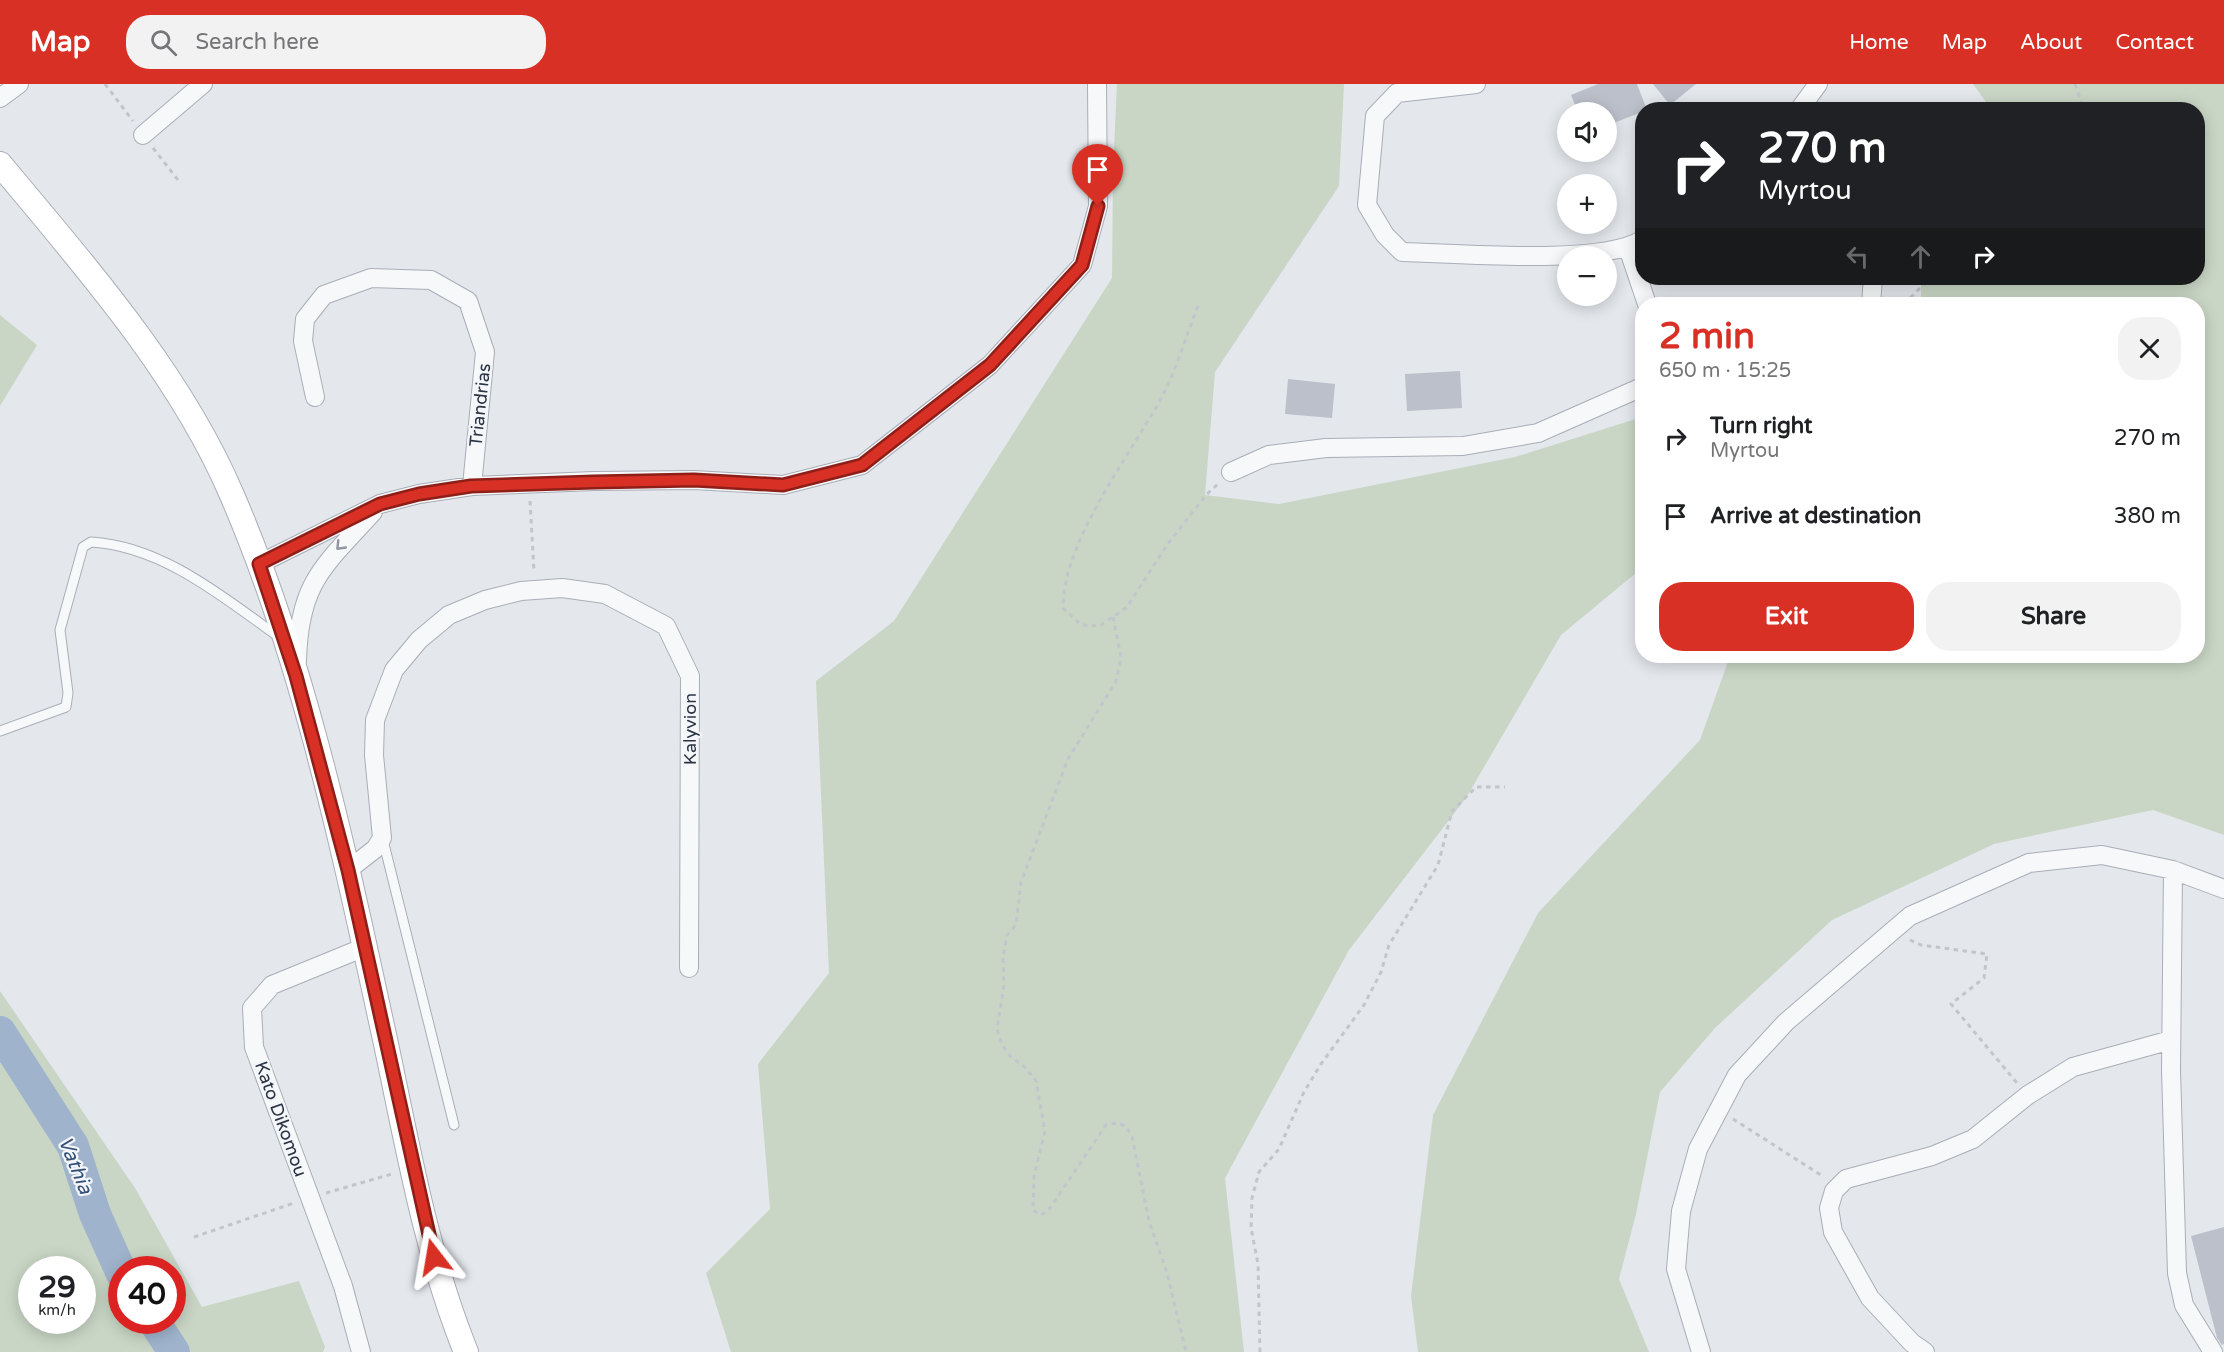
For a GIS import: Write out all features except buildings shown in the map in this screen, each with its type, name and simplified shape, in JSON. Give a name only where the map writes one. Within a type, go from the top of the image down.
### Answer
[{"type":"street","points":[[0,98],[19,84]]},
{"type":"street","points":[[143,135],[203,84]]},
{"type":"street","points":[[259,564],[380,504],[419,494],[471,486],[694,480],[783,485],[862,465],[990,365],[1082,265],[1098,206],[1097,84]]},
{"type":"street","points":[[1476,84],[1397,93],[1375,116],[1367,205],[1385,236],[1402,252],[1559,256],[1635,244]]},
{"type":"street","points":[[1804,102],[1818,84]]},
{"type":"street","points":[[0,164],[114,302],[191,417],[231,494],[259,564],[296,676],[348,870],[420,1204],[438,1275],[466,1352]]},
{"type":"street","name":"Triandrias","points":[[315,397],[303,341],[305,319],[324,295],[371,278],[431,280],[440,285],[468,301],[485,352],[471,486]]},
{"type":"street","points":[[1230,472],[1269,455],[1326,447],[1463,446],[1538,433],[1635,390]]},
{"type":"street","points":[[296,676],[298,626],[308,594],[334,551],[380,504]]},
{"type":"street","name":"Kalyvion","points":[[382,837],[375,755],[375,720],[394,670],[419,640],[449,615],[485,600],[521,591],[562,588],[606,594],[666,626],[690,676],[689,968]]},
{"type":"street","points":[[348,870],[375,849],[382,837]]},
{"type":"street","points":[[1701,1352],[1676,1269],[1681,1211],[1698,1149],[1737,1075],[1786,1022],[1910,916],[2029,863],[2103,855],[2173,870],[2224,889]]},
{"type":"street","points":[[2173,870],[2171,1040],[2177,1273],[2184,1305],[2213,1352]]},
{"type":"street","name":"Kato Dikomou","points":[[361,1352],[343,1286],[254,1047],[252,1008],[272,985],[365,947]]},
{"type":"street","points":[[1925,1352],[1912,1343],[1870,1298],[1833,1232],[1829,1208],[1834,1191],[1846,1179],[1932,1156],[1973,1139],[2028,1095],[2073,1067],[2171,1040]]},
{"type":"lane","points":[[0,731],[66,707],[68,693],[60,630],[83,547],[91,542],[153,556],[218,593],[286,642]]},
{"type":"lane","points":[[382,837],[454,1125]]},
{"type":"path","points":[[2075,84],[2081,102]]},
{"type":"path","points":[[1911,297],[1923,285]]},
{"type":"path","points":[[1198,306],[1166,389],[1086,529],[1063,586],[1063,608],[1081,625],[1100,626],[1127,607],[1167,545],[1206,495],[1230,472]]},
{"type":"path","points":[[530,506],[536,590]]},
{"type":"path","points":[[1113,617],[1120,657],[1116,681],[1068,759],[1022,882],[1016,925],[1007,935],[1003,956],[1004,985],[997,1029],[1002,1045],[1036,1081],[1040,1098],[1045,1131],[1034,1176],[1033,1210],[1041,1215],[1048,1211],[1106,1125],[1116,1123],[1126,1126],[1132,1137],[1149,1221],[1167,1273],[1186,1352]]},
{"type":"path","points":[[1260,1352],[1258,1264],[1251,1228],[1252,1198],[1259,1172],[1279,1149],[1304,1092],[1321,1064],[1364,1005],[1381,972],[1389,945],[1438,865],[1452,811],[1476,787],[1505,787]]},
{"type":"path","points":[[1891,933],[1921,945],[1987,954],[1984,978],[1951,1004],[2028,1095]]},
{"type":"path","points":[[1719,1109],[1839,1186]]},
{"type":"green space","points":[[1117,84],[1344,84],[1339,186],[1215,372],[1205,495],[1279,504],[1515,457],[1635,419],[1635,574],[1561,635],[1466,798],[1349,950],[1225,1178],[1244,1352],[731,1352],[706,1273],[770,1209],[758,1064],[829,973],[816,681],[894,621],[1112,278]]},
{"type":"green space","points":[[1973,84],[2224,84],[2224,835],[2153,810],[1994,844],[1832,920],[1715,1028],[1660,1092],[1636,1214],[1619,1279],[1649,1352],[1418,1352],[1411,1296],[1433,1115],[1538,913],[1700,740],[1728,663],[2205,663],[2205,297],[1921,297],[1921,285],[2205,285],[2205,102],[1986,102]]},
{"type":"green space","points":[[0,315],[37,345],[0,406]]},
{"type":"green space","points":[[0,991],[135,1188],[173,1256],[108,1256],[108,1334],[186,1334],[186,1279],[202,1307],[299,1281],[325,1347],[323,1352],[0,1352]]},
{"type":"waterway","name":"Vathia","points":[[0,1032],[73,1146],[95,1214],[114,1256]]},
{"type":"waterway","name":"Vathia","points":[[162,1334],[174,1352]]},
{"type":"route","points":[[434,1257],[420,1204],[348,870],[296,676],[259,564],[380,504],[419,494],[471,486],[594,482],[694,480],[783,485],[862,465],[990,365],[1082,265],[1098,206]]}]
